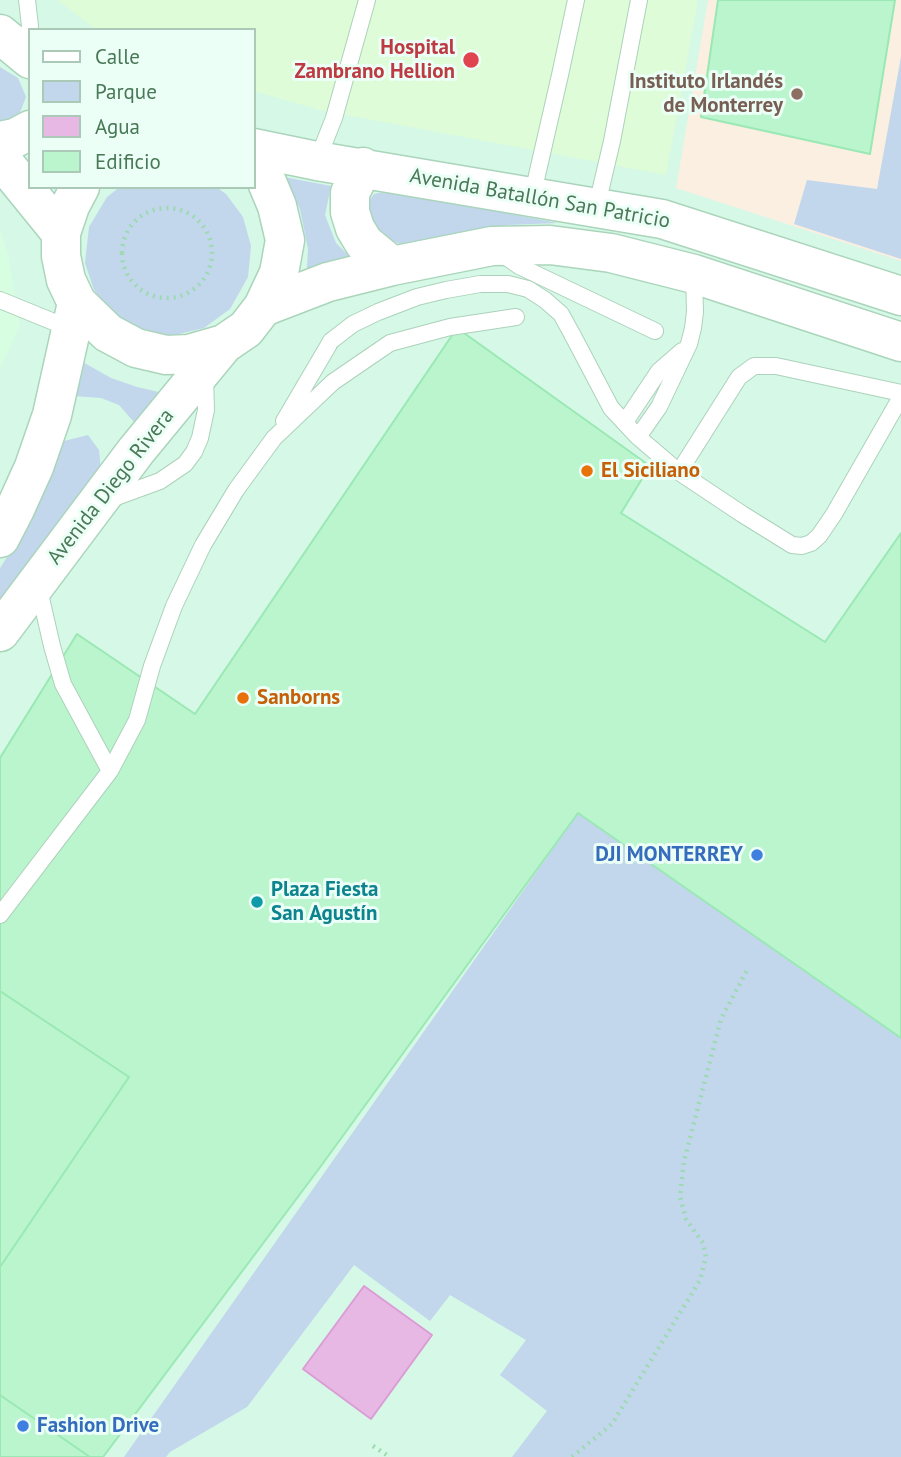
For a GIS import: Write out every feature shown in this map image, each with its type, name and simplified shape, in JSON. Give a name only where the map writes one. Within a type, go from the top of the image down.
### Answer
[{"type":"street","points":[[0,141],[15,138],[28,131]]},
{"type":"street","name":"Avenida Batallón San Patricio","points":[[256,148],[662,219],[901,296]]},
{"type":"street","points":[[0,158],[61,233]]},
{"type":"street","points":[[363,167],[350,193],[350,212],[355,229],[364,243],[393,266]]},
{"type":"street","points":[[74,316],[136,348],[166,355],[214,356],[246,329],[263,307],[279,274],[285,240],[277,205],[264,174],[256,168]]},
{"type":"street","points":[[0,538],[34,467],[52,415],[74,316],[61,256],[61,233],[79,189]]},
{"type":"street","name":"Avenida Batallón San Patricio","points":[[263,307],[328,282],[393,266],[492,246],[550,245],[611,253],[694,274],[901,342]]},
{"type":"street","name":"Avenida Diego Rivera","points":[[0,632],[93,506],[214,356]]},
{"type":"lane","points":[[27,0],[29,28]]},
{"type":"lane","points":[[317,161],[334,118],[367,0]]},
{"type":"lane","points":[[532,197],[576,0]]},
{"type":"lane","points":[[596,209],[639,0]]},
{"type":"lane","points":[[18,50],[28,30]]},
{"type":"lane","points":[[492,246],[519,266],[654,331]]},
{"type":"lane","points":[[638,437],[659,407],[689,344],[694,328],[694,274]]},
{"type":"lane","points":[[1,915],[110,771],[137,720],[152,666],[174,606],[204,545],[236,490],[274,438],[331,341],[353,324],[418,297],[446,290],[480,284],[508,284],[528,289],[561,314],[611,408],[638,437],[679,472],[792,545],[811,543],[819,536],[901,395],[776,366],[754,366],[739,377],[679,472]]},
{"type":"lane","points":[[0,300],[74,316]]},
{"type":"lane","points":[[274,438],[332,382],[390,344],[450,327],[516,317]]},
{"type":"lane","points":[[625,422],[659,372],[689,344]]},
{"type":"lane","points":[[38,581],[63,684],[110,771]]},
{"type":"path","points":[[166,208],[180,210],[194,217],[207,232],[211,243],[211,267],[203,281],[193,290],[179,297],[154,296],[134,284],[121,262],[125,234],[142,215],[151,211],[166,208]]},
{"type":"path","points":[[572,1457],[612,1424],[701,1280],[706,1257],[703,1242],[686,1219],[680,1197],[684,1161],[721,1019],[747,970]]},
{"type":"path","points":[[373,1446],[390,1457]]},
{"type":"shaded area","points":[[0,0],[901,0],[901,1457],[0,1457]]},
{"type":"shaded area","name":"Hospital Zambrano Hellion","points":[[58,0],[698,0],[666,175],[320,110],[256,92],[256,28],[93,28]]},
{"type":"shaded area","name":"Instituto Irlandés de Monterrey","points":[[708,0],[901,0],[901,261],[676,188]]},
{"type":"shaded area","points":[[0,228],[9,259],[20,326],[0,368]]},
{"type":"green space","points":[[901,57],[901,259],[794,224],[807,180],[877,189]]},
{"type":"green space","points":[[0,67],[18,78],[26,97],[19,115],[5,121],[0,120]]},
{"type":"green space","points":[[284,177],[331,186],[325,215],[336,243],[354,261],[306,284],[308,249],[300,209]]},
{"type":"green space","points":[[117,189],[219,189],[226,194],[243,217],[251,246],[248,277],[230,309],[204,328],[170,336],[136,330],[116,317],[94,290],[85,263],[89,227],[107,197]]},
{"type":"green space","points":[[388,191],[558,223],[508,225],[402,245],[383,237],[369,218],[367,204],[374,194]]},
{"type":"green space","points":[[81,361],[111,378],[163,393],[134,422],[119,405],[101,398],[73,396]]},
{"type":"green space","points":[[88,435],[99,450],[101,471],[0,607],[0,568],[39,502],[64,441]]},
{"type":"green space","points":[[578,813],[901,1038],[901,1457],[512,1457],[547,1411],[500,1375],[526,1340],[450,1295],[430,1321],[354,1265],[247,1407],[170,1452],[166,1457],[124,1457]]},
{"type":"water","points":[[364,1286],[432,1335],[371,1419],[303,1369]]},
{"type":"building","points":[[718,0],[895,0],[870,154],[701,117]]},
{"type":"building","name":"Plaza Fiesta San Agustín","points":[[457,328],[650,466],[621,513],[825,642],[901,533],[901,1038],[578,813],[318,1170],[103,1457],[90,1457],[0,1395],[0,1267],[129,1077],[0,991],[0,758],[77,634],[195,714]]},
{"type":"building","points":[[0,991],[129,1077],[0,1267]]},
{"type":"building","name":"Fashion Drive","points":[[0,1395],[90,1457],[0,1457]]},
{"type":"place","name":"Hospital Zambrano Hellion","points":[[471,60]]},
{"type":"place","name":"Instituto Irlandés de Monterrey","points":[[797,94]]},
{"type":"place","name":"El Siciliano","points":[[587,471]]},
{"type":"place","name":"Sanborns","points":[[243,698]]},
{"type":"place","name":"DJI MONTERREY","points":[[757,855]]},
{"type":"place","name":"Plaza Fiesta San Agustín","points":[[257,902]]},
{"type":"place","name":"Fashion Drive","points":[[23,1426]]}]
